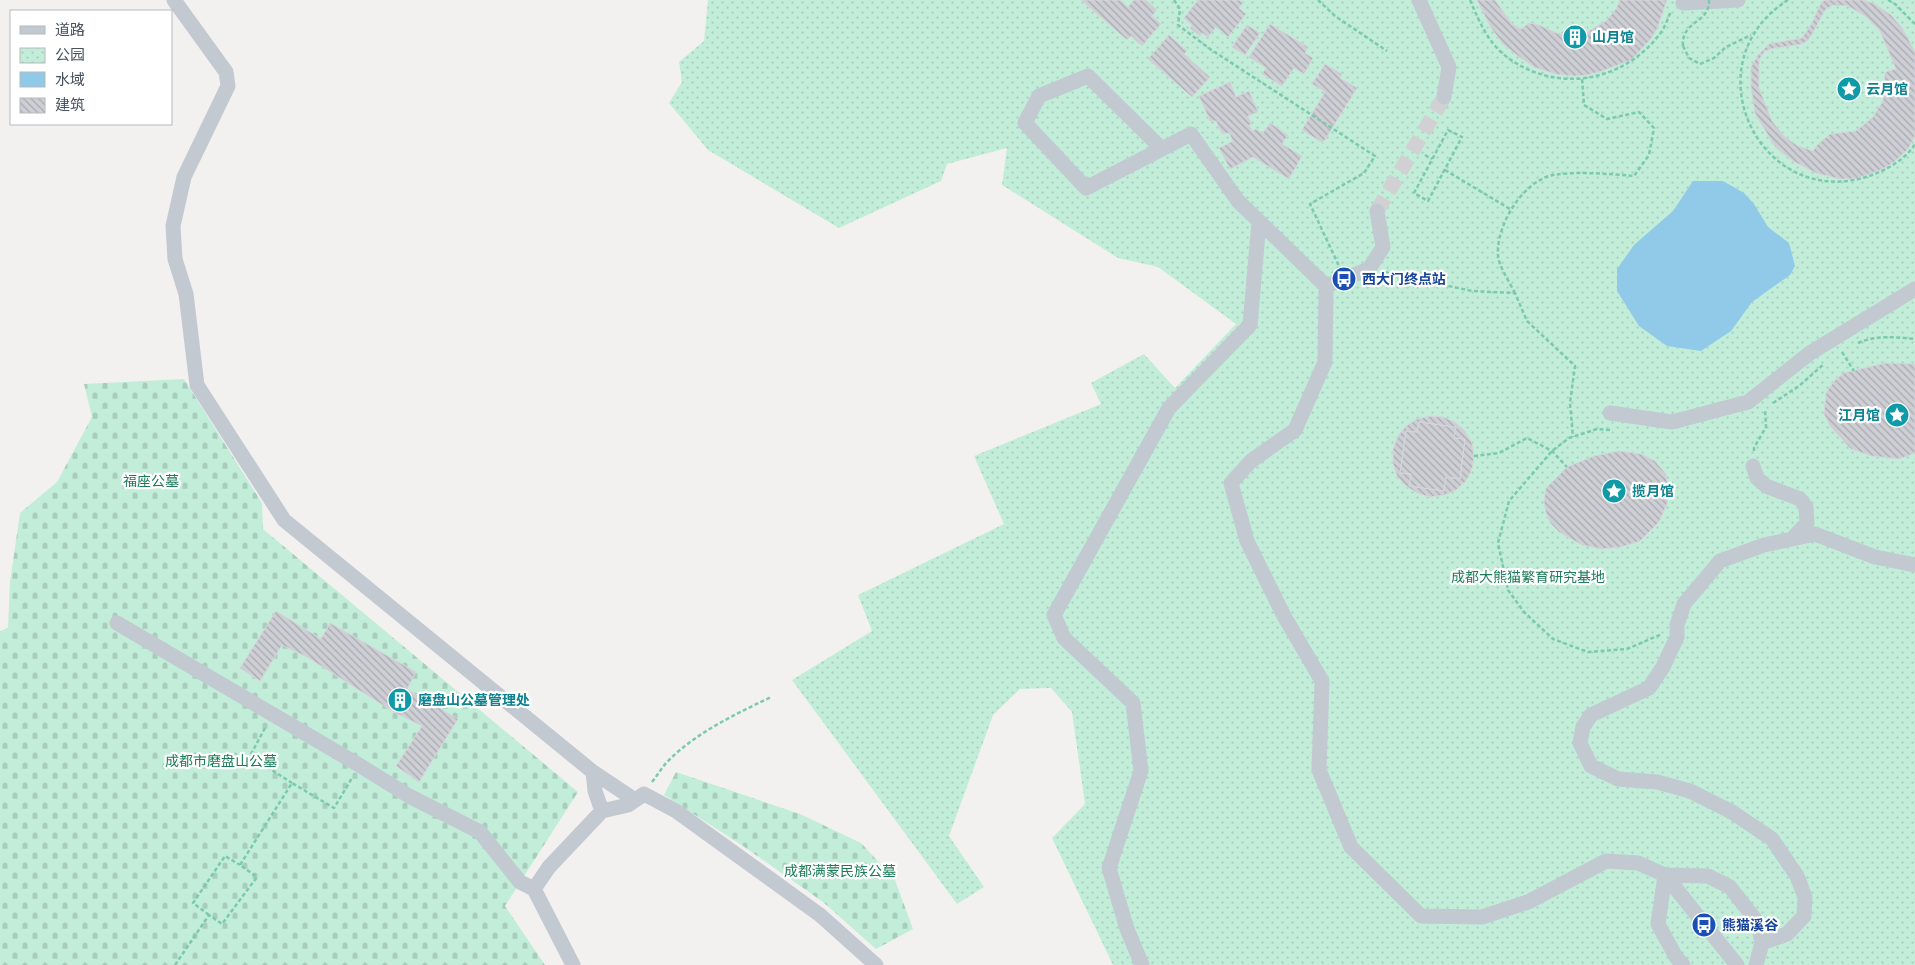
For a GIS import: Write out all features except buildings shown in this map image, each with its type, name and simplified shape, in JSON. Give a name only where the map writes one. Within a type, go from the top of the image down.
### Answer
[{"type":"street","points":[[174,0],[226,72],[228,86],[184,177],[173,226],[176,259],[186,294],[197,385],[284,520],[593,772],[640,797],[676,811],[820,915],[876,965]]},
{"type":"street","points":[[1419,0],[1449,67],[1444,97]]},
{"type":"street","points":[[1677,6],[1738,0]]},
{"type":"street","points":[[1162,149],[1088,76],[1039,96],[1025,123],[1086,188],[1162,149],[1191,134],[1238,201],[1326,286],[1326,362],[1295,430],[1251,461],[1231,483],[1246,541],[1284,616],[1322,681],[1319,770],[1351,847],[1421,916],[1482,917],[1528,902],[1606,860],[1638,864],[1664,876],[1708,876],[1730,887],[1758,923],[1762,943],[1756,965]]},
{"type":"street","points":[[1326,286],[1369,269],[1383,247],[1377,211]]},
{"type":"street","points":[[1142,965],[1127,929],[1110,868],[1141,771],[1133,703],[1064,638],[1054,615],[1169,408],[1250,325],[1259,222]]},
{"type":"street","points":[[1610,413],[1672,422],[1748,402],[1810,353],[1915,289]]},
{"type":"street","points":[[1753,466],[1758,478],[1766,486],[1800,499],[1806,507],[1807,523],[1792,539]]},
{"type":"street","points":[[1762,943],[1787,934],[1804,916],[1805,897],[1797,876],[1772,839],[1732,812],[1690,791],[1657,782],[1618,779],[1591,766],[1580,743],[1583,727],[1590,715],[1649,688],[1663,667],[1677,636],[1677,625],[1684,604],[1720,561],[1764,545],[1815,534],[1875,556],[1915,565]]},
{"type":"street","points":[[117,623],[410,796],[480,832],[520,882],[534,889],[573,965]]},
{"type":"street","points":[[593,772],[595,791],[602,811]]},
{"type":"street","points":[[534,889],[549,867],[602,811],[628,804],[640,797]]},
{"type":"street","points":[[1664,876],[1658,924],[1676,958],[1683,965]]},
{"type":"street","points":[[1664,876],[1737,965]]},
{"type":"path","points":[[1174,0],[1180,10],[1178,24],[1210,49],[1375,156],[1364,173],[1310,204],[1344,279]]},
{"type":"path","points":[[1318,0],[1335,16],[1387,51]]},
{"type":"path","points":[[1470,0],[1482,30],[1506,56],[1538,73],[1572,80],[1606,74],[1636,58],[1660,34],[1677,6]]},
{"type":"path","points":[[1709,0],[1710,8],[1703,18],[1686,30],[1682,38],[1688,58],[1700,64],[1714,58],[1726,47],[1752,34]]},
{"type":"path","points":[[1788,0],[1773,10],[1752,34],[1741,64],[1740,96],[1744,111],[1749,126],[1768,152],[1793,171],[1824,181],[1856,181],[1886,170],[1911,151],[1915,144]]},
{"type":"path","points":[[1888,0],[1895,4],[1915,24]]},
{"type":"path","points":[[1573,437],[1570,403],[1575,366],[1527,321],[1498,257],[1499,238],[1510,209],[1526,191],[1540,180],[1553,175],[1596,173],[1634,176],[1649,155],[1654,128],[1639,112],[1606,118],[1584,105],[1582,78]]},
{"type":"path","points":[[1448,130],[1462,137],[1428,201],[1414,193],[1432,160],[1448,130]]},
{"type":"path","points":[[1426,155],[1432,160]]},
{"type":"path","points":[[1445,170],[1510,209]]},
{"type":"path","points":[[1369,269],[1472,291],[1515,293]]},
{"type":"path","points":[[1841,351],[1854,370]]},
{"type":"path","points":[[1753,466],[1754,448],[1766,427],[1765,408]]},
{"type":"path","points":[[1474,456],[1498,453],[1527,438],[1552,451],[1568,466]]},
{"type":"path","points":[[1509,501],[1498,543],[1508,590],[1524,612],[1553,638],[1588,652],[1626,648],[1663,634],[1677,625]]},
{"type":"path","points":[[640,797],[665,764],[693,740],[723,721],[771,697]]},
{"type":"path","points":[[273,714],[250,756],[334,808],[359,765]]},
{"type":"path","points":[[240,865],[292,783]]},
{"type":"path","points":[[225,856],[257,877],[222,924],[209,915],[192,903],[225,856]]},
{"type":"path","points":[[175,965],[209,915]]},
{"type":"green space","name":"成都大熊猫繁育研究基地","points":[[708,0],[1915,0],[1915,965],[1113,965],[1052,838],[1085,804],[1072,712],[1051,688],[1020,689],[993,715],[949,836],[984,887],[957,904],[792,680],[872,631],[858,595],[1004,524],[974,456],[1101,404],[1091,383],[1144,354],[1175,388],[1236,324],[1158,267],[1118,258],[1002,185],[1007,148],[947,164],[941,181],[839,228],[708,150],[669,103],[682,82],[679,62],[704,41]]},
{"type":"green space","name":"成都市磨盘山公墓","points":[[184,379],[262,503],[263,529],[578,792],[505,906],[545,965],[0,965],[0,631],[8,628],[10,582],[20,513],[57,482],[92,417],[84,384]]},
{"type":"green space","name":"成都满蒙民族公墓","points":[[676,772],[800,814],[861,843],[895,880],[913,929],[876,949],[823,902],[743,846],[664,795]]},
{"type":"water","points":[[1693,181],[1723,181],[1744,193],[1754,204],[1768,227],[1789,243],[1795,266],[1790,275],[1752,302],[1731,331],[1701,351],[1667,346],[1639,326],[1617,291],[1617,269],[1634,245],[1673,211]]},
{"type":"tunnel","points":[[1377,211],[1444,97]]},
{"type":"place","name":"山月馆","points":[[1575,37]]},
{"type":"place","name":"云月馆","points":[[1849,89]]},
{"type":"place","name":"西大门终点站","points":[[1344,279]]},
{"type":"place","name":"江月馆","points":[[1897,415]]},
{"type":"place","name":"揽月馆","points":[[1614,491]]},
{"type":"place","name":"磨盘山公墓管理处","points":[[400,700]]},
{"type":"place","name":"熊猫溪谷","points":[[1704,925]]},
{"type":"park label","name":"福座公墓","points":[[151,481]]}]
